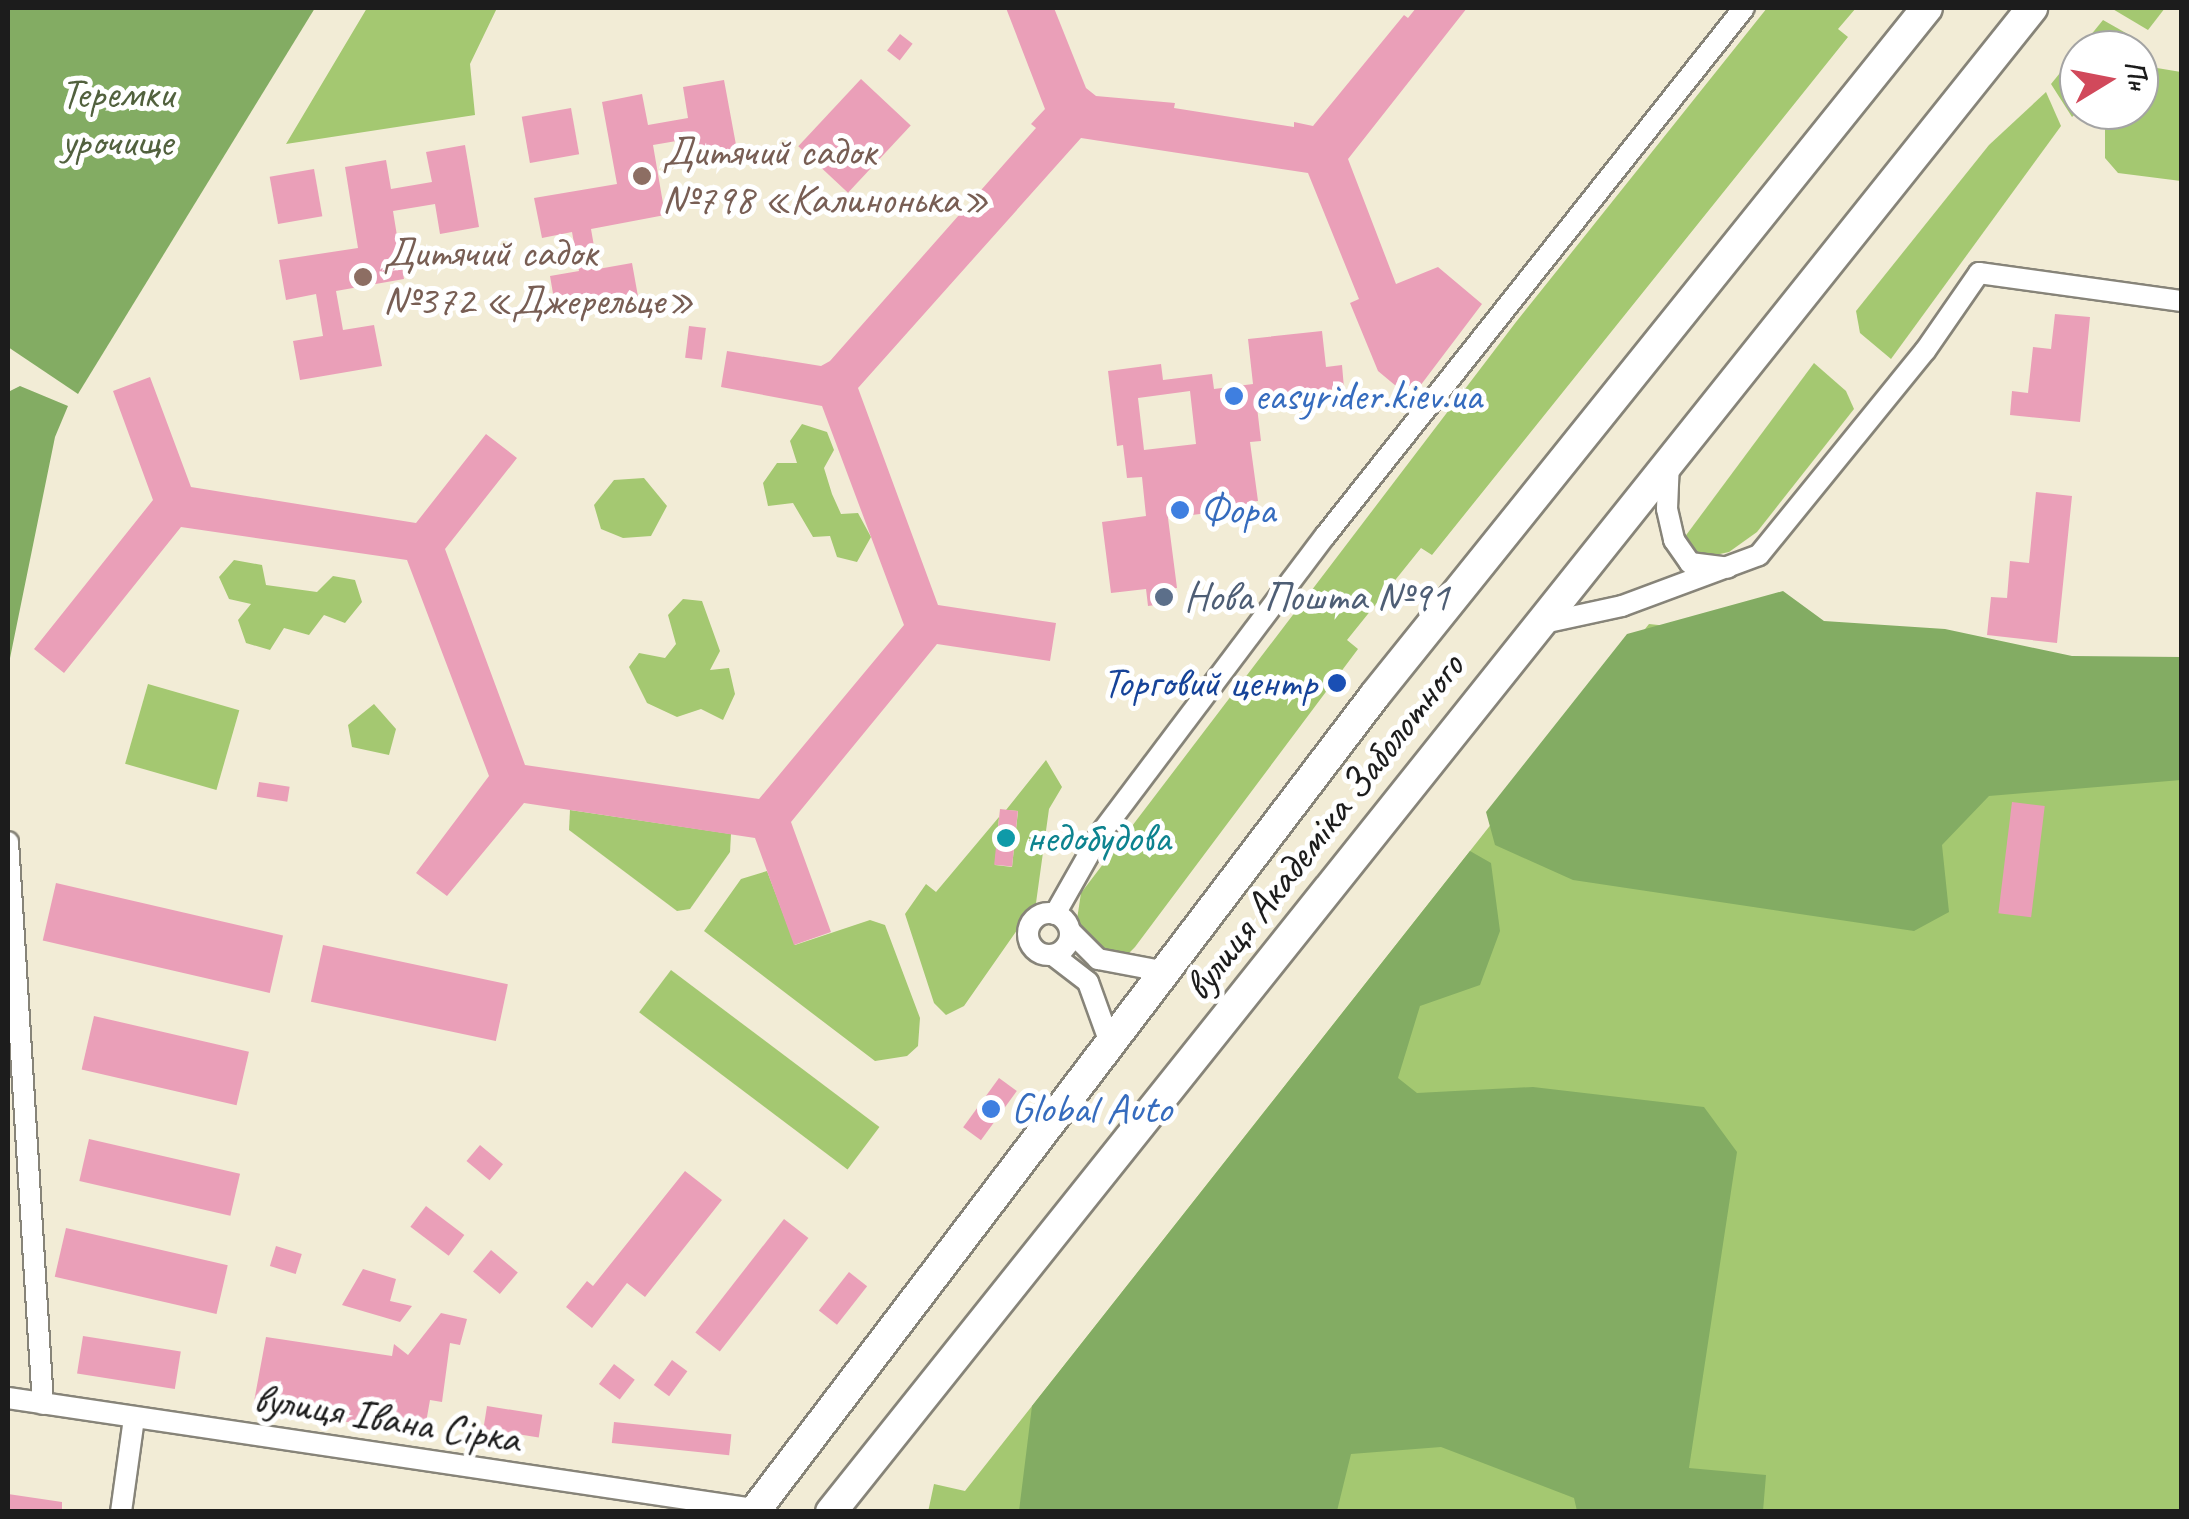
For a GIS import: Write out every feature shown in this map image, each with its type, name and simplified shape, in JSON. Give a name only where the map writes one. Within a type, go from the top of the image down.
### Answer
[{"type":"highway","name":"вулиця Академіка Заболотного","points":[[760,1511],[1167,972],[1609,397],[1927,8]]},
{"type":"highway","name":"вулиця Академіка Заболотного","points":[[830,1512],[1669,457],[2032,8]]},
{"type":"street","points":[[1055,914],[1102,833],[1273,604],[1744,8]]},
{"type":"street","points":[[1537,624],[1622,606],[1734,568],[1774,543],[1979,272],[2182,301]]},
{"type":"street","points":[[1669,457],[1670,532],[1682,554],[1690,563],[1734,568]]},
{"type":"street","points":[[8,842],[14,1088],[43,1404]]},
{"type":"street","points":[[1055,914],[1098,959],[1167,972]]},
{"type":"street","points":[[1055,914],[1036,917],[1028,935],[1033,948],[1053,955],[1088,982],[1111,1046]]},
{"type":"street","points":[[1053,955],[1066,948],[1070,931]]},
{"type":"street","name":"вулиця Івана Сірка","points":[[8,1398],[760,1511]]},
{"type":"street","points":[[121,1512],[134,1418]]},
{"type":"green space","name":"Теремки урочище","points":[[8,8],[315,8],[78,394],[8,347]]},
{"type":"green space","points":[[367,8],[497,8],[470,64],[475,115],[286,144]]},
{"type":"green space","points":[[1767,8],[1856,8],[1838,29],[1848,37],[1432,555],[1421,548],[1347,640],[1358,649],[1135,947],[1126,956],[1098,951],[1076,926],[1081,893],[1516,322]]},
{"type":"green space","points":[[2111,8],[2165,8],[2148,30]]},
{"type":"green space","points":[[2103,20],[2121,30],[2095,30]]},
{"type":"green space","points":[[2159,68],[2181,72],[2181,181],[2118,173],[2105,158],[2105,130],[2159,130]]},
{"type":"green space","points":[[2059,74],[2059,97],[2051,84]]},
{"type":"green space","points":[[2046,92],[2059,129],[1891,359],[1860,333],[1856,311],[1989,145]]},
{"type":"green space","points":[[1814,363],[1846,391],[1854,409],[1757,532],[1729,552],[1706,557],[1693,552],[1684,538]]},
{"type":"green space","points":[[20,386],[68,406],[55,437],[8,668],[8,392]]},
{"type":"green space","points":[[802,424],[827,432],[834,450],[824,468],[832,494],[841,514],[858,513],[871,537],[857,562],[837,557],[830,536],[813,537],[793,503],[768,506],[763,483],[777,463],[797,463],[790,441]]},
{"type":"green space","points":[[644,478],[667,506],[651,536],[623,538],[601,529],[594,505],[614,480]]},
{"type":"green space","points":[[234,560],[262,565],[266,585],[317,592],[333,576],[355,580],[362,602],[345,623],[324,615],[309,635],[284,628],[270,650],[246,643],[238,620],[251,604],[229,599],[219,577]]},
{"type":"green space","points":[[1783,591],[1824,621],[1945,629],[2072,656],[2181,657],[2181,780],[1989,796],[1942,845],[1949,912],[1914,931],[1573,880],[1495,845],[1486,812],[1627,634]]},
{"type":"green space","points":[[683,599],[702,601],[720,651],[710,670],[729,668],[735,694],[723,720],[701,709],[677,717],[647,703],[629,667],[639,653],[665,658],[676,644],[668,615]]},
{"type":"green space","points":[[1649,624],[2181,681],[2181,1511],[928,1512],[934,1484],[965,1491]]},
{"type":"green space","points":[[148,684],[239,710],[216,790],[125,764]]},
{"type":"green space","points":[[374,704],[396,729],[389,755],[352,747],[348,725]]},
{"type":"green space","points":[[1046,760],[1062,787],[1049,809],[1036,903],[964,1006],[946,1015],[934,1003],[905,914],[926,884],[936,892],[999,817],[995,865],[1012,867],[1018,811],[1006,810]]},
{"type":"green space","points":[[570,810],[731,834],[730,852],[690,909],[677,911],[569,830]]},
{"type":"green space","points":[[1470,851],[1491,863],[1500,931],[1480,985],[1420,1006],[1398,1078],[1417,1093],[1533,1087],[1704,1107],[1737,1152],[1689,1468],[1766,1475],[1763,1511],[1577,1511],[1574,1498],[1441,1447],[1351,1454],[1337,1511],[1019,1511],[1032,1406]]},
{"type":"green space","points":[[767,871],[795,945],[870,920],[885,925],[920,1018],[918,1046],[907,1056],[875,1061],[704,931],[741,879]]},
{"type":"green space","points":[[671,970],[879,1127],[848,1169],[639,1012]]},
{"type":"building","points":[[1006,8],[1054,8],[1086,88],[1096,96],[1175,103],[1174,108],[1294,127],[1294,122],[1313,126],[1404,15],[1408,18],[1416,8],[1467,8],[1348,159],[1396,284],[1438,267],[1482,304],[1420,386],[1396,386],[1378,371],[1350,303],[1359,299],[1308,173],[1081,138],[858,388],[938,605],[1056,623],[1050,661],[937,644],[791,822],[831,932],[794,945],[755,838],[524,803],[447,896],[416,873],[489,776],[407,560],[181,527],[64,673],[34,649],[153,500],[113,391],[150,377],[191,487],[416,523],[486,434],[517,458],[445,549],[525,765],[759,799],[904,625],[822,406],[721,387],[727,351],[821,366],[830,361],[1036,128],[1031,124],[1045,109]]},
{"type":"building","points":[[900,34],[913,44],[900,60],[887,51]]},
{"type":"building","points":[[861,79],[911,125],[848,193],[798,146]]},
{"type":"building","points":[[724,80],[739,161],[700,168],[694,138],[653,145],[665,215],[591,229],[598,269],[632,263],[639,302],[557,317],[550,276],[579,271],[572,232],[542,238],[534,198],[617,184],[602,102],[642,94],[648,125],[688,118],[683,87]]},
{"type":"building","points":[[571,108],[579,154],[530,163],[522,117]]},
{"type":"building","points":[[465,145],[479,227],[440,234],[435,204],[393,211],[404,279],[336,291],[343,330],[374,325],[382,366],[300,380],[293,341],[323,336],[316,294],[286,300],[279,260],[358,248],[345,167],[386,160],[391,189],[432,182],[426,152]]},
{"type":"building","points":[[314,169],[322,216],[278,224],[270,177]]},
{"type":"building","points":[[2055,314],[2090,317],[2080,422],[2010,415],[2012,391],[2028,393],[2033,347],[2051,349]]},
{"type":"building","points":[[689,326],[706,328],[702,360],[685,358]]},
{"type":"building","points":[[1322,331],[1326,367],[1342,365],[1344,388],[1328,390],[1329,400],[1257,407],[1261,441],[1250,442],[1258,501],[1247,502],[1248,508],[1168,518],[1177,588],[1167,589],[1169,603],[1148,606],[1146,589],[1111,593],[1102,522],[1146,516],[1142,477],[1127,478],[1123,445],[1117,446],[1108,371],[1161,364],[1163,380],[1212,374],[1214,389],[1253,384],[1248,339]],"holes":[[[1190,391],[1196,444],[1144,450],[1138,398]]]},
{"type":"building","points":[[2036,492],[2072,496],[2057,643],[1987,635],[1991,597],[2007,598],[2010,561],[2029,563]]},
{"type":"building","points":[[259,782],[290,787],[287,802],[257,797]]},
{"type":"building","points":[[2012,802],[2045,806],[2031,917],[1998,913]]},
{"type":"building","name":"недобудова","points":[[1000,809],[1018,811],[1012,867],[994,865]]},
{"type":"building","points":[[56,883],[283,935],[270,993],[43,940]]},
{"type":"building","points":[[323,945],[508,984],[496,1041],[311,1002]]},
{"type":"building","points":[[94,1016],[249,1052],[237,1105],[82,1070]]},
{"type":"building","name":"Global Auto","points":[[999,1078],[1017,1091],[981,1140],[963,1127]]},
{"type":"building","points":[[89,1139],[240,1174],[230,1216],[79,1181]]},
{"type":"building","points":[[480,1145],[503,1164],[489,1180],[467,1161]]},
{"type":"building","points":[[685,1171],[722,1200],[645,1297],[627,1283],[592,1328],[566,1307],[587,1281],[593,1286]]},
{"type":"building","points":[[426,1206],[464,1235],[449,1256],[410,1227]]},
{"type":"building","points":[[784,1219],[808,1238],[720,1352],[695,1332]]},
{"type":"building","points":[[66,1228],[228,1265],[216,1314],[55,1277]]},
{"type":"building","points":[[276,1246],[302,1254],[296,1274],[270,1266]]},
{"type":"building","points":[[491,1250],[518,1272],[500,1294],[473,1271]]},
{"type":"building","points":[[363,1269],[396,1279],[390,1301],[412,1306],[400,1322],[342,1305]]},
{"type":"building","points":[[849,1272],[867,1286],[837,1325],[819,1311]]},
{"type":"building","points":[[441,1313],[467,1319],[460,1345],[450,1343],[442,1402],[430,1400],[424,1434],[253,1407],[266,1337],[392,1356],[394,1344],[408,1355]]},
{"type":"building","points":[[83,1336],[181,1351],[175,1389],[77,1374]]},
{"type":"building","points":[[672,1360],[687,1371],[669,1396],[654,1385]]},
{"type":"building","points":[[614,1364],[635,1380],[620,1400],[599,1384]]},
{"type":"building","points":[[487,1406],[542,1415],[539,1437],[483,1429]]},
{"type":"building","points":[[614,1422],[731,1434],[729,1455],[612,1443]]},
{"type":"building","points":[[8,1494],[62,1502],[62,1512],[8,1512]]},
{"type":"place","name":"Дитячий садок №798 «Калинонька»","points":[[642,176]]},
{"type":"place","name":"Дитячий садок №372 «Джерельце»","points":[[363,277]]},
{"type":"place","name":"easyrider.kiev.ua","points":[[1234,396]]},
{"type":"place","name":"Фора","points":[[1180,510]]},
{"type":"place","name":"Нова Пошта №91","points":[[1164,597]]},
{"type":"place","name":"Торговий центр","points":[[1337,683]]},
{"type":"place","name":"недобудова","points":[[1006,838]]},
{"type":"place","name":"Global Auto","points":[[991,1109]]}]
